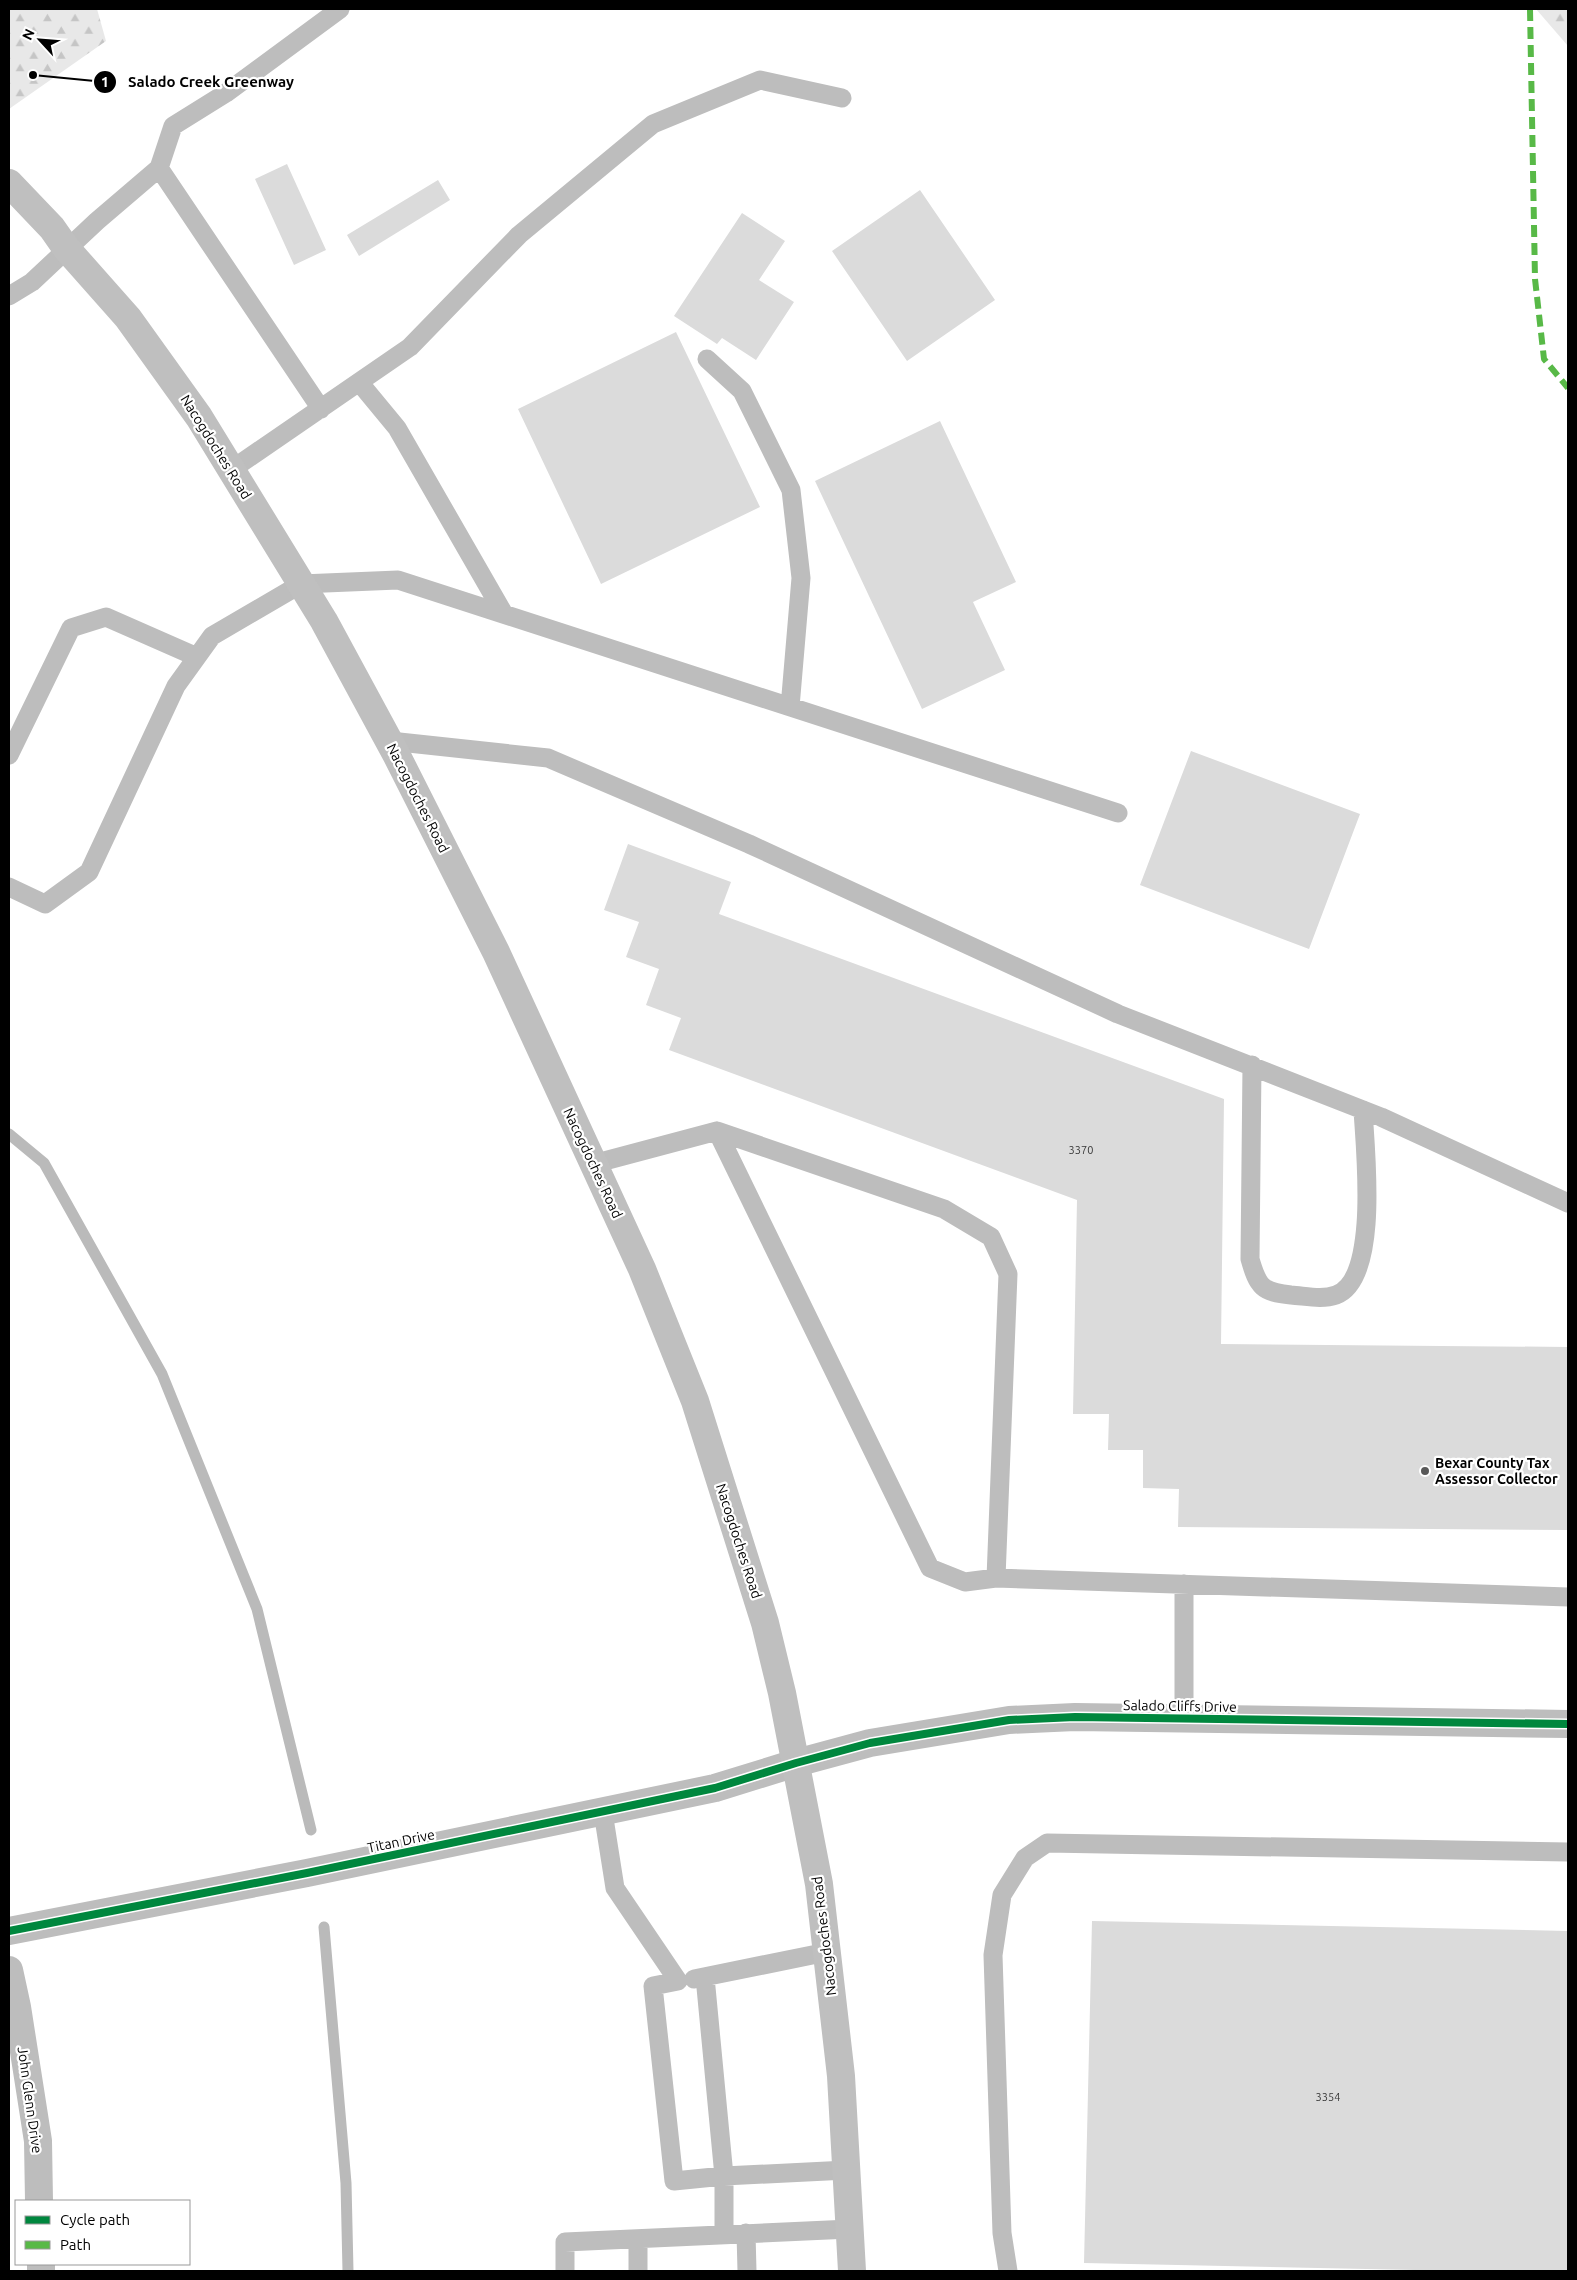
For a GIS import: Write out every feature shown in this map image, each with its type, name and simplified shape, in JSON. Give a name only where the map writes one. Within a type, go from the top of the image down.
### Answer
[{"type":"main road","name":"Nacogdoches Road","points":[[9,183],[52,228],[66,248],[128,318],[199,417],[301,584],[390,742],[496,952],[642,1269],[695,1401],[765,1623],[796,1763],[819,1884],[841,2076],[852,2271]]},
{"type":"street","name":"Salado Cliffs Drive","points":[[796,1763],[870,1743],[1008,1720],[1074,1717],[1568,1724]]},
{"type":"street","name":"Titan Drive","points":[[9,1931],[307,1873],[603,1812],[715,1788],[796,1763]]},
{"type":"street","name":"John Glenn Drive","points":[[9,1970],[17,2007],[38,2141],[40,2200]]},
{"type":"lane","points":[[9,296],[32,282],[66,248],[159,168],[173,126],[226,93],[340,9]]},
{"type":"lane","points":[[231,470],[410,347],[519,235],[653,124],[760,80],[842,98]]},
{"type":"lane","points":[[159,168],[321,409]]},
{"type":"lane","points":[[707,359],[742,391],[790,490],[801,578],[790,707]]},
{"type":"lane","points":[[359,382],[398,428],[504,614]]},
{"type":"lane","points":[[9,887],[45,904],[89,872],[176,686],[212,636],[301,584],[398,580],[1118,813]]},
{"type":"lane","points":[[9,755],[71,628],[106,617],[197,657]]},
{"type":"lane","points":[[390,742],[548,758],[749,844],[1118,1014],[1364,1110],[1568,1204]]},
{"type":"lane","points":[[1252,1066],[1250,1260],[1256,1281],[1271,1293],[1320,1297],[1338,1294],[1352,1283],[1362,1257],[1367,1221],[1364,1110]]},
{"type":"lane","points":[[593,1164],[716,1130],[944,1209],[990,1237],[1008,1274],[996,1578]]},
{"type":"lane","points":[[716,1130],[930,1568],[965,1582],[996,1578],[1568,1597]]},
{"type":"lane","points":[[1184,1584],[1184,1719]]},
{"type":"lane","points":[[603,1812],[615,1888],[678,1981]]},
{"type":"lane","points":[[1008,2271],[1002,2233],[993,1956],[1002,1895],[1025,1858],[1047,1843],[1568,1852]]},
{"type":"lane","points":[[827,1952],[653,1986],[674,2181],[724,2176],[847,2170]]},
{"type":"lane","points":[[705,1977],[724,2176],[724,2235]]},
{"type":"lane","points":[[564,2271],[564,2242],[850,2228]]},
{"type":"lane","points":[[746,2233],[747,2271]]},
{"type":"lane","points":[[638,2239],[638,2271]]},
{"type":"green space","points":[[9,9],[97,9],[106,41],[9,109]]},
{"type":"green space","points":[[1536,9],[1568,9],[1568,46]]},
{"type":"building","points":[[287,164],[326,250],[294,265],[255,179]]},
{"type":"building","points":[[438,180],[450,200],[359,256],[347,235]]},
{"type":"building","points":[[920,190],[995,300],[907,361],[832,251]]},
{"type":"building","points":[[742,213],[785,241],[759,280],[794,302],[756,360],[722,338],[717,344],[674,316]]},
{"type":"building","points":[[676,332],[760,507],[601,584],[518,409]]},
{"type":"building","points":[[940,421],[1016,582],[973,602],[1005,670],[922,709],[815,481]]},
{"type":"building","points":[[1191,751],[1360,814],[1309,949],[1140,885]]},
{"type":"building","points":[[628,844],[731,882],[719,914],[1224,1099],[1221,1344],[1568,1347],[1568,1530],[1178,1527],[1179,1489],[1143,1488],[1143,1450],[1108,1450],[1109,1414],[1073,1414],[1077,1200],[669,1050],[681,1018],[646,1005],[659,969],[626,957],[639,922],[604,910]]},
{"type":"building","points":[[1092,1921],[1568,1931],[1568,2271],[1463,2271],[1084,2263]]},
{"type":"waterway","points":[[9,1134],[44,1163],[162,1374],[257,1609],[311,1830]]},
{"type":"waterway","points":[[324,1927],[346,2183],[348,2271]]},
{"type":"marked path","points":[[1530,9],[1535,279],[1544,359],[1568,388]]},
{"type":"cycle path","points":[[9,1931],[307,1873],[715,1788],[870,1743],[1009,1720],[1075,1717],[1568,1724]]},
{"type":"place","name":"Salado Creek Greenway","points":[[33,75]]},
{"type":"place","name":"Bexar County Tax Assessor Collector","points":[[1425,1471]]}]
